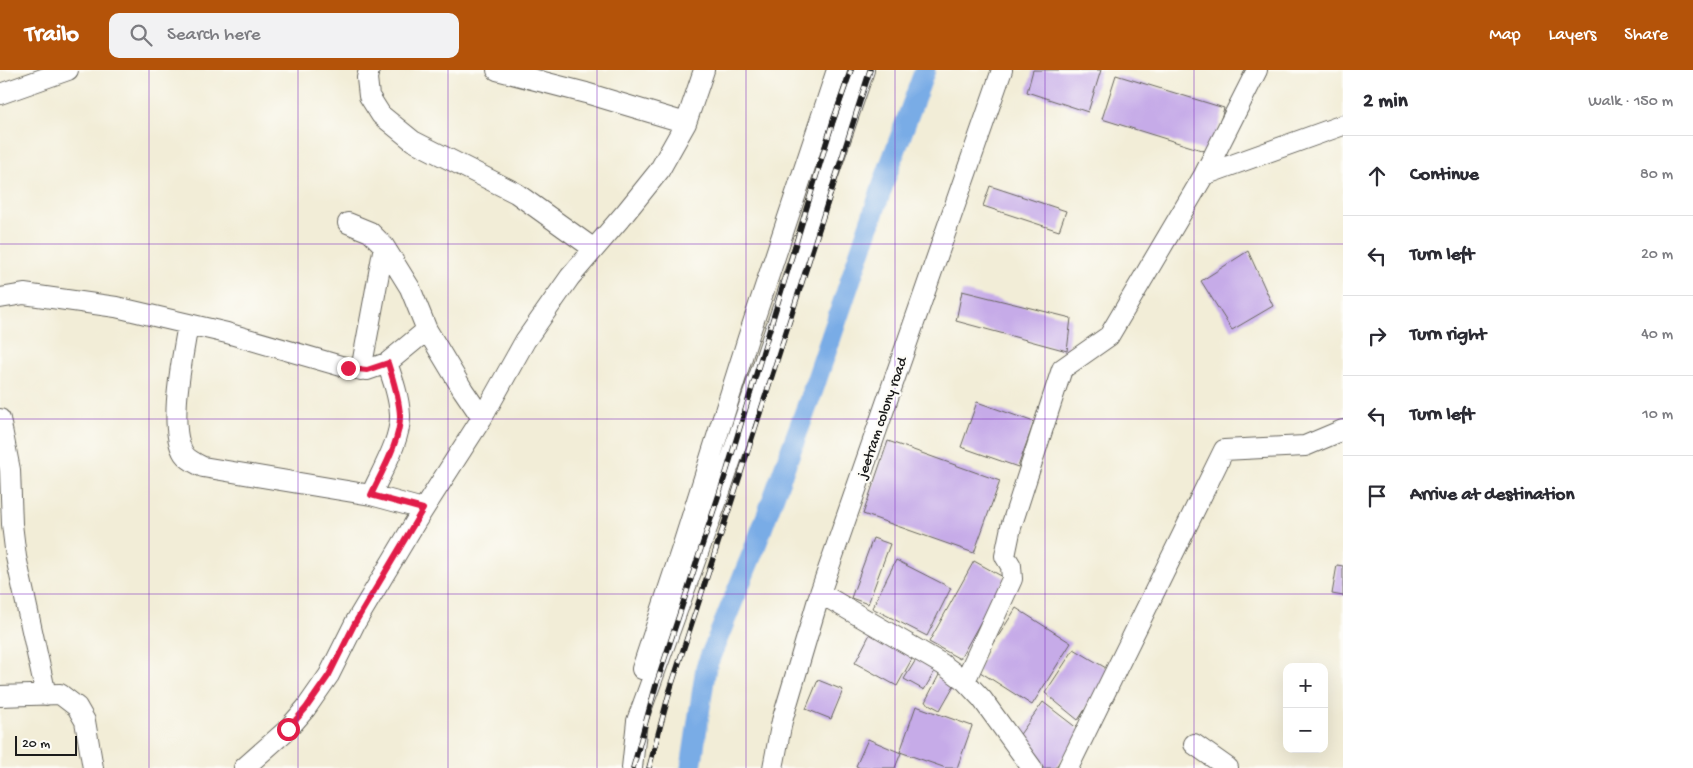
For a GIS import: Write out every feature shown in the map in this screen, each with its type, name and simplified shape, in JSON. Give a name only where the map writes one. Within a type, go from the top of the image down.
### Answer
[{"type":"street","points":[[0,94],[68,70]]},
{"type":"street","points":[[369,70],[367,78],[369,96],[381,114],[413,141],[516,193],[594,250]]},
{"type":"street","points":[[244,768],[288,729],[306,708],[329,675],[355,623],[423,509],[482,418],[525,341],[570,277],[659,171],[686,123],[704,70]]},
{"type":"street","points":[[618,768],[630,703],[837,70]]},
{"type":"street","points":[[632,768],[637,721],[716,503],[864,70]]},
{"type":"street","name":"jeetram colony road","points":[[773,768],[782,721],[820,593],[1002,70]]},
{"type":"street","points":[[965,681],[1012,578],[1011,566],[1005,556],[1011,527],[1062,369],[1109,336],[1204,176],[1257,70]]},
{"type":"street","points":[[508,71],[686,123]]},
{"type":"street","points":[[1204,176],[1343,125]]},
{"type":"street","points":[[348,223],[370,232],[384,246],[410,288],[427,330],[482,418]]},
{"type":"street","points":[[361,370],[384,246]]},
{"type":"street","points":[[0,298],[24,294],[116,308],[188,324],[361,370],[367,370],[388,363],[427,330]]},
{"type":"street","points":[[188,324],[176,405],[178,443],[185,457],[203,467],[371,495],[423,509]]},
{"type":"street","points":[[371,495],[396,440],[400,417],[397,392],[388,363]]},
{"type":"street","points":[[0,419],[10,470],[12,524],[16,557],[46,694]]},
{"type":"street","points":[[1068,768],[1224,450],[1305,446],[1343,430]]},
{"type":"street","points":[[820,593],[942,664],[965,681],[982,699],[1032,768]]},
{"type":"street","points":[[0,696],[60,694],[77,707],[85,721],[92,768]]},
{"type":"street","points":[[1194,744],[1228,768]]},
{"type":"building","points":[[1033,70],[1101,70],[1088,112],[1027,92]]},
{"type":"building","points":[[1116,75],[1224,108],[1211,153],[1102,119]]},
{"type":"building","points":[[990,186],[1066,211],[1059,231],[983,206]]},
{"type":"building","points":[[1248,251],[1273,306],[1232,330],[1201,281]]},
{"type":"building","points":[[962,291],[1071,318],[1067,351],[956,321]]},
{"type":"building","points":[[977,402],[1034,422],[1018,467],[961,447]]},
{"type":"building","points":[[888,441],[1000,481],[974,553],[863,514]]},
{"type":"building","points":[[873,538],[890,544],[868,604],[851,598]]},
{"type":"building","points":[[896,560],[951,588],[927,636],[872,608]]},
{"type":"building","points":[[974,561],[1005,578],[960,659],[929,642]]},
{"type":"building","points":[[1337,565],[1343,566],[1343,596],[1332,594]]},
{"type":"building","points":[[1016,608],[1071,643],[1032,705],[977,670]]},
{"type":"building","points":[[870,634],[913,657],[897,686],[855,663]]},
{"type":"building","points":[[1074,649],[1111,671],[1078,720],[1045,693]]},
{"type":"building","points":[[917,658],[936,669],[924,690],[904,679]]},
{"type":"building","points":[[941,671],[957,680],[940,710],[925,702]]},
{"type":"building","points":[[818,680],[843,690],[831,719],[806,709]]},
{"type":"building","points":[[1043,702],[1082,732],[1055,768],[1040,768],[1016,740]]},
{"type":"building","points":[[916,706],[972,726],[957,768],[946,768],[900,752]]},
{"type":"building","points":[[868,739],[901,753],[895,768],[860,768],[856,766]]},
{"type":"waterway","points":[[691,768],[706,667],[757,542],[813,390],[886,176],[925,70]]},
{"type":"railway","points":[[633,768],[656,685],[727,470],[833,121],[851,70]]},
{"type":"railway","points":[[649,768],[670,690],[870,70]]},
{"type":"route","points":[[288,729],[306,708],[329,675],[355,623],[423,509],[371,495],[396,440],[400,417],[397,392],[388,363],[367,370],[348,368]]}]
